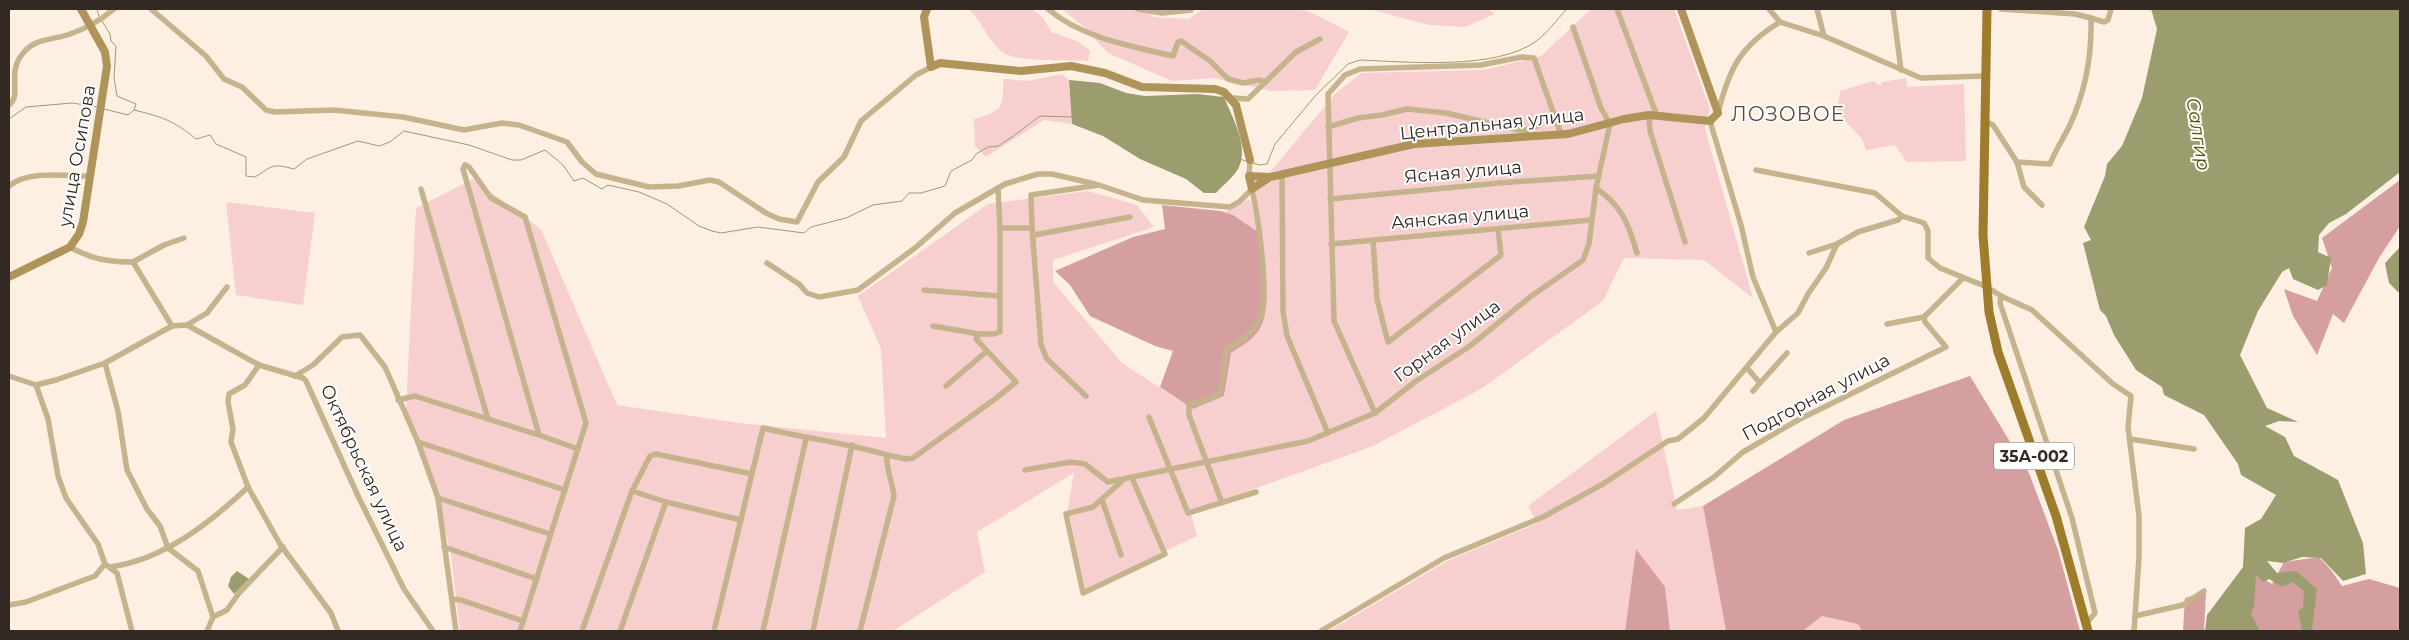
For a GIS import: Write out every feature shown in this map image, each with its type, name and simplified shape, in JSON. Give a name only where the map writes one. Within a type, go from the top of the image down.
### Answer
[{"type":"main road","points":[[81,9],[89,24]]},
{"type":"main road","points":[[927,9],[924,17],[929,65],[940,63],[1021,71],[1071,66],[1105,73],[1142,87],[1215,89],[1232,98],[1238,112],[1250,160]]},
{"type":"main road","points":[[1681,9],[1718,113],[1710,121]]},
{"type":"main road","name":"35А-002","points":[[1987,9],[1983,235],[1989,312],[1998,352],[2056,516],[2087,627]]},
{"type":"main road","name":"улица Осипова","points":[[9,277],[70,247],[75,242],[83,222],[102,104],[107,60],[105,52],[89,24]]},
{"type":"main road","name":"Центральная улица","points":[[1252,188],[1270,177],[1414,144],[1526,134],[1560,134],[1610,124],[1624,119],[1653,116],[1710,121]]},
{"type":"main road","points":[[1252,188],[1249,176],[1270,177]]},
{"type":"street","points":[[9,105],[15,96],[14,68],[25,50],[39,42],[65,36],[114,9]]},
{"type":"street","points":[[151,9],[206,56],[224,79],[242,87],[266,110],[275,112],[334,110],[393,115],[464,130],[511,123],[567,142],[582,162],[596,174],[649,187],[678,186],[710,180],[719,182],[766,213],[779,219],[799,222],[818,182],[844,157],[861,121],[929,65]]},
{"type":"street","points":[[1048,9],[1083,31],[1136,47],[1174,56],[1178,42],[1181,42],[1210,61],[1228,79],[1243,83],[1266,82]]},
{"type":"street","points":[[1138,9],[1162,13],[1191,10]]},
{"type":"street","points":[[1617,9],[1653,116],[1650,131],[1685,242]]},
{"type":"street","points":[[1770,9],[1780,22],[1824,36],[1921,78],[1986,76]]},
{"type":"street","points":[[1817,9],[1824,36]]},
{"type":"street","points":[[1893,9],[1901,70]]},
{"type":"street","points":[[2002,9],[2075,11],[2104,22],[2108,20],[2111,9]]},
{"type":"street","points":[[2017,162],[2050,164],[2069,128],[2082,95],[2088,71],[2091,18]]},
{"type":"street","points":[[1718,113],[1739,56],[1761,34],[1780,22]]},
{"type":"street","points":[[1573,27],[1601,108],[1610,124]]},
{"type":"street","points":[[1232,98],[1248,99],[1296,52],[1320,39]]},
{"type":"street","points":[[1375,414],[1334,321],[1328,165],[1328,94],[1345,75],[1360,69],[1480,65],[1522,57],[1534,58],[1560,134]]},
{"type":"street","points":[[1328,127],[1358,118],[1407,109],[1446,113],[1526,134],[1540,125]]},
{"type":"street","points":[[1710,121],[1741,225],[1753,277],[1776,332]]},
{"type":"street","points":[[1984,121],[1993,125],[2017,162],[2024,187],[2042,205]]},
{"type":"street","name":"Горная улица","points":[[1206,462],[1308,441],[1375,414],[1416,381],[1470,346],[1530,297],[1583,260],[1588,244],[1598,176],[1610,124]]},
{"type":"street","points":[[1249,176],[1250,160]]},
{"type":"street","points":[[520,631],[586,423],[525,217],[491,198],[469,167],[465,165],[464,169],[539,434]]},
{"type":"street","points":[[1756,170],[1875,193],[1902,216],[1924,223],[1927,227],[1928,258],[1940,268],[1987,287],[2000,296],[2032,310],[2114,384],[2131,396],[2127,413],[2139,516],[2134,631]]},
{"type":"street","points":[[767,263],[799,284],[807,293],[819,297],[858,290],[915,248],[956,213],[998,188],[1038,174],[1052,174],[1099,185],[1143,200],[1230,207],[1239,202],[1252,188]]},
{"type":"street","points":[[1282,175],[1283,311],[1288,336],[1328,433]]},
{"type":"street","points":[[9,186],[14,181],[30,177],[90,176]]},
{"type":"street","name":"Ясная улица","points":[[1330,200],[1499,183],[1598,176]]},
{"type":"street","points":[[1086,396],[1047,359],[1041,345],[1031,195],[1099,185]]},
{"type":"street","points":[[932,326],[980,334],[1000,332],[998,188]]},
{"type":"street","points":[[1222,503],[1189,415],[1188,404],[1210,399],[1220,393],[1226,350],[1250,334],[1261,315],[1263,289],[1259,224],[1252,188]]},
{"type":"street","points":[[1596,188],[1610,198],[1622,212],[1636,253]]},
{"type":"street","points":[[421,189],[488,419]]},
{"type":"street","points":[[1034,235],[1130,216]]},
{"type":"street","points":[[1809,253],[1837,244],[1858,232],[1898,220],[1902,216]]},
{"type":"street","name":"Аянская улица","points":[[1331,244],[1591,220]]},
{"type":"street","points":[[1000,228],[1032,228]]},
{"type":"street","points":[[1373,240],[1377,299],[1388,342],[1501,255],[1498,229]]},
{"type":"street","points":[[70,247],[86,256],[106,262],[133,262],[164,245],[184,238]]},
{"type":"street","points":[[1320,631],[1444,558],[1543,516],[1603,484],[1668,441],[1678,439],[1704,418],[1776,332],[1798,312],[1826,268],[1837,244]]},
{"type":"street","points":[[133,262],[172,326]]},
{"type":"street","points":[[1924,317],[1963,278]]},
{"type":"street","points":[[9,376],[36,385],[105,363],[172,326],[187,325],[207,313],[227,287]]},
{"type":"street","points":[[924,290],[999,296]]},
{"type":"street","points":[[2000,296],[2000,303],[2072,518],[2095,613],[2087,627]]},
{"type":"street","name":"Подгорная улица","points":[[1674,504],[1714,477],[1743,452],[1798,420],[1946,347],[1946,344],[1925,322],[1924,317],[1887,324]]},
{"type":"street","name":"Октябрьская улица","points":[[187,325],[259,365],[306,381],[358,496],[404,590],[433,631]]},
{"type":"street","points":[[714,631],[763,428],[806,439],[852,445],[906,460],[913,458],[1016,382],[976,339],[980,334]]},
{"type":"street","points":[[295,376],[313,365],[342,337],[360,335],[385,367],[418,442],[438,498],[456,631]]},
{"type":"street","points":[[946,386],[988,351]]},
{"type":"street","points":[[1753,391],[1787,353]]},
{"type":"street","points":[[105,363],[118,411],[127,470],[147,509],[160,526],[168,548],[198,571],[213,617],[207,631]]},
{"type":"street","points":[[259,365],[244,385],[229,394],[228,402],[233,429],[231,442],[248,487],[283,547],[331,613],[338,631]]},
{"type":"street","points":[[1747,368],[1760,383]]},
{"type":"street","points":[[36,385],[48,419],[58,476],[66,498],[98,544],[108,565],[117,573],[132,631]]},
{"type":"street","points":[[398,400],[415,396],[539,434],[578,449]]},
{"type":"street","points":[[1149,417],[1188,513],[1256,492]]},
{"type":"street","points":[[762,631],[806,439]]},
{"type":"street","points":[[2130,439],[2194,449]]},
{"type":"street","points":[[418,442],[565,490]]},
{"type":"street","points":[[813,631],[852,445]]},
{"type":"street","points":[[582,631],[632,491],[650,456],[656,454],[752,474]]},
{"type":"street","points":[[860,631],[894,496],[893,482],[886,460],[887,455]]},
{"type":"street","points":[[1025,470],[1071,462],[1085,464],[1108,482],[1206,462]]},
{"type":"street","points":[[1123,480],[1093,507],[1066,514],[1083,593],[1165,554],[1132,478]]},
{"type":"street","points":[[9,606],[26,602],[95,576],[108,565],[128,563],[168,548],[214,519],[248,487]]},
{"type":"street","points":[[632,491],[666,502],[742,520]]},
{"type":"street","points":[[438,498],[550,534]]},
{"type":"street","points":[[1102,500],[1121,555]]},
{"type":"street","points":[[620,631],[666,502]]},
{"type":"street","points":[[213,617],[228,610],[239,593],[283,547]]},
{"type":"street","points":[[444,547],[537,578]]},
{"type":"street","points":[[118,579],[128,563]]},
{"type":"street","points":[[2135,616],[2183,604],[2204,592]]},
{"type":"street","points":[[452,599],[461,600],[523,621]]},
{"type":"shaded area","points":[[968,9],[1032,9],[1043,18],[1051,32],[1079,42],[1090,51],[1088,61],[1044,60],[1010,56],[998,48]]},
{"type":"shaded area","points":[[1062,9],[1143,9],[1154,17],[1188,19],[1204,9],[1296,9],[1308,11],[1349,32],[1315,90],[1271,91],[1214,78],[1172,81],[1108,53],[1084,27]]},
{"type":"shaded area","points":[[1369,9],[1488,9],[1495,14],[1465,27],[1429,25]]},
{"type":"shaded area","points":[[1591,9],[1674,9],[1710,109],[1705,129],[1753,298],[1704,260],[1624,258],[1603,301],[1481,389],[1373,446],[1226,499],[1190,510],[1197,536],[1085,589],[1068,508],[1074,473],[977,532],[985,572],[893,631],[460,631],[451,555],[438,498],[406,409],[416,208],[473,179],[541,229],[617,405],[739,423],[886,438],[881,349],[858,296],[988,204],[1088,191],[1137,205],[1154,227],[1053,260],[1053,282],[1122,363],[1193,409],[1224,396],[1231,353],[1256,335],[1256,189],[1335,94],[1361,73],[1484,70],[1541,56]]},
{"type":"shaded area","points":[[1062,74],[1069,80],[1072,124],[1044,120],[986,157],[975,146],[974,119],[990,113],[999,107],[1003,96],[1003,79],[1027,81]]},
{"type":"shaded area","points":[[1906,78],[1907,87],[1964,84],[1966,161],[1907,162],[1895,145],[1866,150],[1862,139],[1837,112],[1840,91],[1873,81],[1880,86],[1882,82]]},
{"type":"shaded area","points":[[2400,180],[2400,226],[2379,258],[2344,323],[2333,314],[2317,355],[2293,316],[2284,289],[2317,301],[2332,268],[2322,238]]},
{"type":"shaded area","points":[[1248,199],[1251,201],[1258,232],[1227,213],[1227,210],[1235,208]]},
{"type":"shaded area","points":[[226,202],[315,213],[303,305],[236,295]]},
{"type":"shaded area","points":[[1162,205],[1221,211],[1233,215],[1258,232],[1264,271],[1266,299],[1262,324],[1254,337],[1231,353],[1224,396],[1193,409],[1160,387],[1173,351],[1155,346],[1090,316],[1070,285],[1055,271],[1133,237],[1165,229]]},
{"type":"shaded area","points":[[1970,376],[2029,473],[2058,550],[2080,631],[1862,631],[1858,624],[1822,616],[1803,631],[1726,631],[1703,506],[1844,420]]},
{"type":"shaded area","points":[[1656,411],[1677,510],[1703,506],[1726,631],[1670,631],[1664,587],[1636,549],[1625,631],[1329,631],[1447,561],[1538,523],[1528,506]]},
{"type":"shaded area","points":[[1636,549],[1665,587],[1670,631],[1625,631]]},
{"type":"shaded area","points":[[2319,557],[2342,586],[2369,579],[2400,588],[2400,631],[2241,631],[2252,572],[2272,584],[2284,562]]},
{"type":"shaded area","points":[[2206,592],[2204,631],[2183,631],[2185,598]]},
{"type":"shaded area","points":[[1822,616],[1858,624],[1862,631],[1803,631]]},
{"type":"water","name":"Салгир","points":[[2151,9],[2400,9],[2400,172],[2346,214],[2329,223],[2319,235],[2318,252],[2331,258],[2327,285],[2318,290],[2293,279],[2289,268],[2282,272],[2258,311],[2240,355],[2267,408],[2298,422],[2279,421],[2265,426],[2285,437],[2294,456],[2338,480],[2363,543],[2366,574],[2343,581],[2321,558],[2302,557],[2283,563],[2267,561],[2277,573],[2296,571],[2317,589],[2312,631],[2302,631],[2298,611],[2303,608],[2304,591],[2293,582],[2282,587],[2269,579],[2264,582],[2256,575],[2254,607],[2251,614],[2260,631],[2205,631],[2207,615],[2243,567],[2245,528],[2261,519],[2276,495],[2241,475],[2238,464],[2204,415],[2164,395],[2162,387],[2136,370],[2114,335],[2106,316],[2100,310],[2083,243],[2091,240],[2084,227],[2105,176],[2107,164],[2122,146],[2142,98],[2157,29]]},
{"type":"water","points":[[1069,80],[1100,83],[1126,93],[1145,96],[1197,94],[1224,97],[1241,141],[1242,159],[1239,167],[1216,193],[1204,193],[1186,179],[1140,159],[1103,136],[1072,124]]},
{"type":"water","points":[[2400,247],[2400,291],[2398,292],[2389,283],[2385,263]]},
{"type":"water","points":[[237,571],[249,579],[234,594],[228,586],[231,577]]},
{"type":"waterway","points":[[97,9],[99,16]]},
{"type":"waterway","points":[[1252,163],[1267,164],[1275,144],[1316,95],[1348,64],[1360,60],[1426,63],[1475,61],[1498,57],[1518,51],[1535,42],[1548,31],[1567,9]]},
{"type":"waterway","points":[[102,21],[110,34],[111,41],[116,46],[114,78],[117,96],[136,104],[134,110]]},
{"type":"waterway","points":[[9,119],[26,107],[72,103],[98,107]]},
{"type":"waterway","points":[[104,109],[128,115],[134,110],[160,117],[181,127],[196,139],[210,135],[216,144],[246,157],[246,176],[255,177],[276,166],[294,169],[307,159],[358,141],[379,146],[390,142],[404,131],[469,145],[512,160],[521,160],[545,150],[563,165],[574,181],[583,178],[602,189],[608,185],[639,192],[667,204],[699,226],[721,233],[758,227],[804,233],[811,227],[846,218],[873,205],[902,201],[909,193],[921,193],[945,186],[951,171],[972,160],[976,154],[988,147],[998,146],[1040,116],[1073,117]]},
{"type":"waterway","points":[[1240,159],[1248,162]]},
{"type":"district","name":"ЛОЗОВОЕ","points":[[1788,114]]}]
